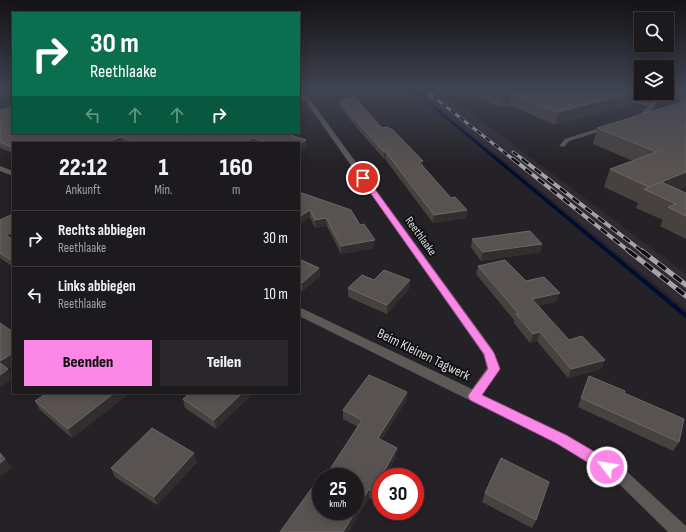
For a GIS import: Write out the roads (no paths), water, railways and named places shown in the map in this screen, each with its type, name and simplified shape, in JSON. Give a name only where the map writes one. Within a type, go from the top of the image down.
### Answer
[{"type":"street","name":"Reethlaake","points":[[318,115],[489,353],[494,369],[474,396]]},
{"type":"street","points":[[562,146],[567,140],[642,115]]},
{"type":"street","points":[[0,168],[12,174]]},
{"type":"street","name":"Beim Kleinen Tagwerk","points":[[300,311],[561,439],[618,473],[680,532]]},
{"type":"waterway","points":[[443,115],[686,316]]},
{"type":"railway","points":[[457,115],[514,160]]},
{"type":"railway","points":[[513,152],[524,160]]},
{"type":"railway","points":[[513,159],[630,252]]},
{"type":"railway","points":[[522,159],[643,252]]},
{"type":"railway","points":[[629,251],[686,296]]},
{"type":"railway","points":[[642,251],[686,285]]}]
